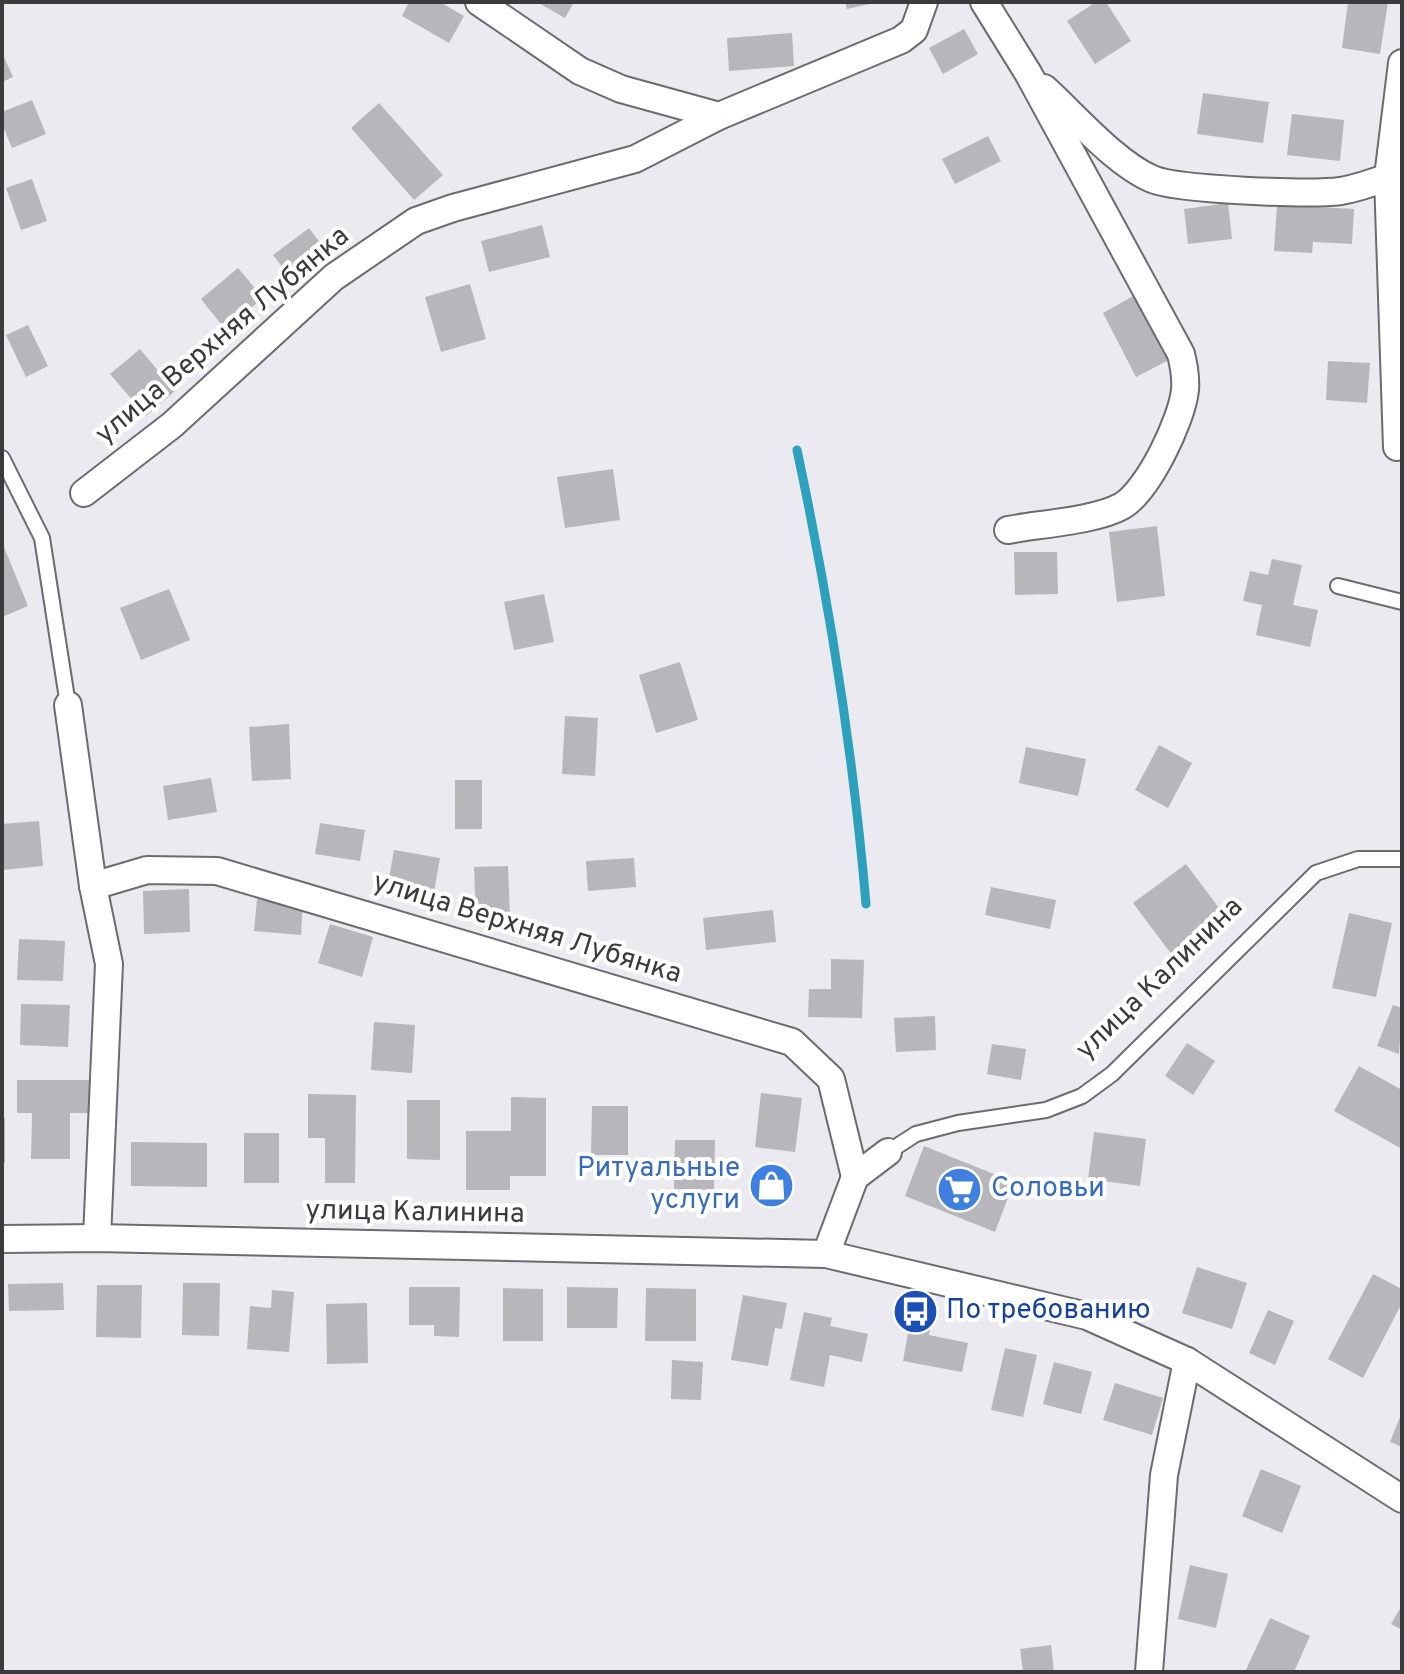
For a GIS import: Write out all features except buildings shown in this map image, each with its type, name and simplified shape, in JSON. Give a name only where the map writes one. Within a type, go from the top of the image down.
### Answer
[{"type":"street","points":[[479,2],[580,71],[621,89],[719,116]]},
{"type":"street","name":"улица Верхняя Лубянка","points":[[84,493],[172,425],[334,277],[416,221],[453,208],[635,159],[719,116],[901,40],[914,30],[924,2]]},
{"type":"street","points":[[984,2],[1028,73],[1181,354],[1185,391],[1180,412],[1138,494],[1121,507],[1008,530]]},
{"type":"street","points":[[1397,447],[1388,177],[1402,63]]},
{"type":"street","points":[[1028,73],[1133,168],[1153,179],[1177,184],[1308,192],[1366,186],[1388,177]]},
{"type":"street","points":[[68,705],[93,886],[109,964],[97,1238]]},
{"type":"street","name":"улица Верхняя Лубянка","points":[[93,886],[147,870],[217,871],[792,1042],[831,1079],[855,1177]]},
{"type":"street","name":"улица Калинина","points":[[855,1177],[888,1152]]},
{"type":"street","points":[[826,1254],[855,1177]]},
{"type":"street","name":"улица Калинина","points":[[2,1239],[97,1238],[826,1254],[1087,1316],[1187,1361],[1402,1499]]},
{"type":"street","points":[[1149,1672],[1164,1475],[1187,1361]]},
{"type":"lane","points":[[2,458],[42,538],[68,705]]},
{"type":"lane","points":[[1338,586],[1402,602]]},
{"type":"lane","name":"улица Калинина","points":[[888,1152],[916,1134],[958,1123],[1046,1110],[1082,1096],[1112,1074],[1316,873],[1358,859],[1402,859]]},
{"type":"waterway","points":[[797,450],[839,676],[866,904]]},
{"type":"place","name":"Ритуальные услуги","points":[[771,1185]]},
{"type":"place","name":"Соловьи","points":[[960,1189]]},
{"type":"place","name":"По требованию","points":[[915,1311]]}]
